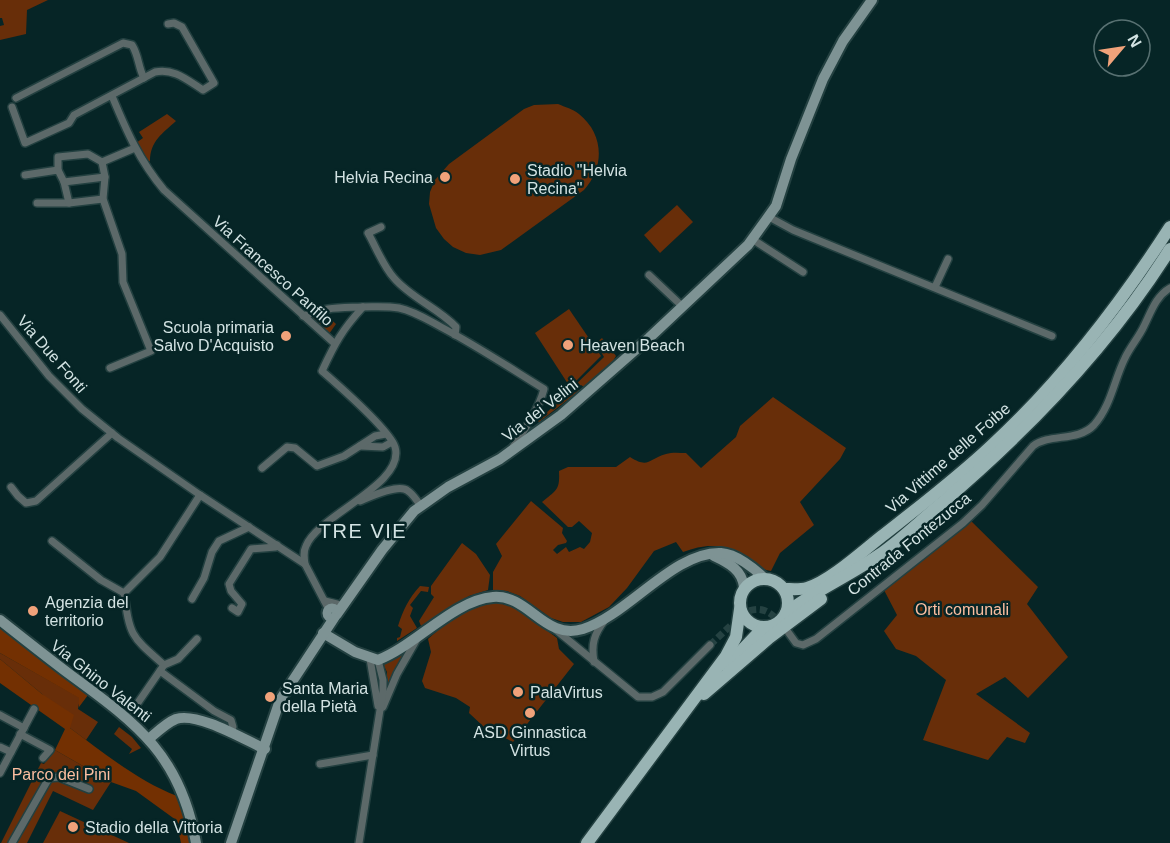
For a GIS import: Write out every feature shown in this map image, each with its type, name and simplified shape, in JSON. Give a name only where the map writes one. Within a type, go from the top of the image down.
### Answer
[{"type":"main road","name":"Via Vittime delle Foibe","points":[[784,589],[808,587],[829,576],[927,501],[992,446],[1097,332],[1134,284],[1170,227]]},
{"type":"main road","name":"Via Vittime delle Foibe","points":[[786,613],[878,555],[970,480],[1053,398],[1097,349],[1146,287],[1170,249]]},
{"type":"main road","points":[[684,710],[774,634],[878,555]]},
{"type":"main road","points":[[587,843],[684,710],[731,647],[739,626],[741,594],[744,587],[750,582],[764,578],[779,583],[784,589],[788,605],[786,613],[777,623],[764,627],[684,710]]},
{"type":"main road","points":[[740,609],[748,622],[764,627]]},
{"type":"street","name":"Via dei Velini","points":[[231,843],[280,700],[323,633],[334,609],[414,511],[448,487],[490,466],[587,393],[682,307],[752,239],[776,206],[791,159],[823,79],[843,41],[872,0]]},
{"type":"street","points":[[12,106],[25,143],[69,123],[74,115],[155,72],[174,71],[203,90],[214,83],[182,27],[174,23],[168,24]]},
{"type":"street","points":[[16,98],[123,43],[132,45],[136,51],[140,62],[139,70],[144,78]]},
{"type":"street","name":"Via Francesco Panfilo","points":[[112,96],[148,171],[165,190],[334,343],[322,371],[362,407],[392,442]]},
{"type":"street","points":[[102,162],[135,148]]},
{"type":"street","points":[[69,202],[58,170],[58,157],[88,154],[102,162],[105,177],[103,199],[122,254],[123,282],[151,351],[110,368]]},
{"type":"street","points":[[25,175],[58,170]]},
{"type":"street","points":[[64,182],[105,177]]},
{"type":"street","points":[[37,203],[103,199]]},
{"type":"street","points":[[769,217],[793,230],[1052,336]]},
{"type":"street","points":[[381,227],[368,233],[393,278],[450,321],[456,327],[455,334]]},
{"type":"street","points":[[752,239],[803,272]]},
{"type":"street","points":[[935,287],[948,259]]},
{"type":"street","points":[[649,275],[682,307]]},
{"type":"street","name":"Contrada Fontezucca","points":[[788,632],[796,643],[803,645],[816,639],[963,523],[982,505],[1033,446],[1044,441],[1075,436],[1092,427],[1102,414],[1114,390],[1126,355],[1136,341],[1154,305],[1170,288]]},
{"type":"street","points":[[303,316],[339,306],[399,308],[455,334],[544,389],[533,417],[509,453]]},
{"type":"street","points":[[334,343],[363,307]]},
{"type":"street","name":"Via Due Fonti","points":[[0,315],[55,383],[82,409],[200,495],[305,564],[334,609]]},
{"type":"street","points":[[11,487],[22,500],[36,501],[112,433]]},
{"type":"street","points":[[262,468],[287,447],[295,448],[317,466],[344,456],[375,436],[386,434]]},
{"type":"street","points":[[305,564],[304,554],[310,539],[319,529],[390,471],[396,449],[392,442],[383,447],[360,446]]},
{"type":"street","points":[[349,506],[394,489],[403,488],[408,490],[421,506]]},
{"type":"street","points":[[124,593],[160,557],[200,495]]},
{"type":"street","points":[[192,599],[204,578],[212,552],[219,541],[249,526]]},
{"type":"street","points":[[52,541],[100,580],[124,593]]},
{"type":"street","points":[[232,608],[238,612],[242,604],[231,591],[229,584],[251,549],[276,547],[277,545]]},
{"type":"street","points":[[554,628],[574,631],[609,616],[693,558],[722,553],[731,555],[764,578]]},
{"type":"street","points":[[711,554],[733,566],[739,572],[744,587]]},
{"type":"street","points":[[124,593],[129,626],[137,642],[162,668],[214,711],[231,720],[233,727],[230,733]]},
{"type":"street","points":[[323,633],[355,652],[374,659],[478,600],[491,597],[513,600],[540,621],[554,628],[638,697],[652,697],[663,692],[710,645]]},
{"type":"street","points":[[594,662],[592,643],[595,634],[609,616]]},
{"type":"street","name":"Via Ghino Valenti","points":[[0,620],[114,707],[149,739],[165,760],[179,785],[191,817],[196,843]]},
{"type":"street","points":[[379,715],[397,674],[419,635]]},
{"type":"street","points":[[135,707],[162,668],[178,659],[197,639]]},
{"type":"street","points":[[359,843],[379,715],[374,659]]},
{"type":"street","points":[[0,773],[34,709]]},
{"type":"street","points":[[0,716],[50,750],[43,758]]},
{"type":"street","points":[[149,739],[175,720],[185,718],[205,722],[264,749]]},
{"type":"street","points":[[0,747],[11,753]]},
{"type":"street","points":[[320,764],[373,755]]},
{"type":"street","points":[[12,843],[49,778],[59,777],[89,789]]},
{"type":"green space","points":[[0,0],[48,0],[27,10],[26,34],[0,40],[0,26],[4,25],[0,18]]},
{"type":"green space","points":[[558,104],[579,114],[593,131],[599,151],[596,171],[591,181],[584,190],[501,250],[480,255],[466,253],[453,247],[436,228],[429,204],[430,192],[435,180],[449,164],[524,109],[534,105]]},
{"type":"green space","points":[[167,114],[176,121],[155,143],[148,162],[136,143],[143,138],[139,132]]},
{"type":"green space","points":[[677,205],[693,222],[660,253],[644,235]]},
{"type":"green space","name":"Heaven Beach","points":[[569,309],[601,356],[570,387],[535,333]]},
{"type":"green space","points":[[324,313],[336,324],[329,334],[308,318],[311,314]]},
{"type":"green space","points":[[602,338],[616,356],[613,361],[584,387],[581,385],[578,387],[579,391],[539,422],[604,357],[596,343]]},
{"type":"green space","points":[[773,397],[846,448],[840,459],[800,502],[814,525],[780,553],[771,571],[722,547],[700,547],[683,552],[676,542],[654,551],[627,588],[609,607],[581,622],[563,622],[551,618],[520,596],[507,591],[493,590],[493,572],[502,556],[496,544],[531,501],[563,528],[562,533],[567,541],[553,550],[557,554],[566,547],[569,552],[580,547],[584,549],[590,542],[592,533],[579,521],[572,527],[568,527],[542,502],[556,490],[559,483],[559,471],[568,467],[616,467],[630,457],[645,463],[668,453],[686,453],[701,468],[736,437],[740,426]]},
{"type":"green space","name":"Orti comunali","points":[[970,520],[1038,587],[1027,604],[1068,657],[1028,698],[1005,677],[976,694],[1030,733],[1025,743],[1007,737],[988,760],[923,740],[946,680],[916,656],[896,649],[884,631],[897,615],[884,590]]},
{"type":"green space","points":[[462,543],[476,554],[490,575],[488,590],[469,596],[421,626],[419,621],[434,597],[431,594],[431,586]]},
{"type":"green space","points":[[420,586],[429,587],[428,592],[421,591],[410,605],[413,608],[410,616],[417,628],[397,641],[402,629],[398,626],[402,615]]},
{"type":"green space","points":[[495,602],[517,608],[557,638],[559,649],[574,664],[513,742],[484,727],[469,713],[470,707],[456,698],[425,688],[422,681],[431,652],[428,639],[467,611]]},
{"type":"green space","points":[[408,650],[386,688],[387,672],[383,664]]},
{"type":"green space","points":[[0,653],[80,698],[78,709],[98,722],[86,740],[70,728],[42,694],[0,659]]},
{"type":"green space","points":[[119,727],[141,748],[129,754],[132,749],[114,734]]},
{"type":"green space","name":"Parco dei Pini","points":[[55,750],[111,782],[93,810],[53,791],[27,843],[1,843],[41,763],[44,764]]},
{"type":"green space","name":"Stadio della Vittoria","points":[[60,811],[129,843],[43,843]]},
{"type":"shaded area","points":[[0,625],[88,695],[79,707],[79,698],[0,653]]},
{"type":"shaded area","points":[[0,659],[42,694],[74,715],[70,728],[149,783],[177,796],[194,843],[181,843],[176,820],[136,791],[111,782],[55,750],[65,729],[0,683]]},
{"type":"tunnel","points":[[710,645],[750,610],[762,610],[771,614],[784,628]]},
{"type":"place","name":"Helvia Recina","points":[[445,177]]},
{"type":"place","name":"Stadio \"Helvia Recina\"","points":[[515,179]]},
{"type":"place","name":"Scuola primaria Salvo D'Acquisto","points":[[286,336]]},
{"type":"place","name":"Heaven Beach","points":[[568,345]]},
{"type":"place","name":"Agenzia del territorio","points":[[33,611]]},
{"type":"place","name":"PalaVirtus","points":[[518,692]]},
{"type":"place","name":"Santa Maria della Pietà","points":[[270,697]]},
{"type":"place","name":"ASD Ginnastica Virtus","points":[[530,713]]},
{"type":"place","name":"Stadio della Vittoria","points":[[73,827]]},
{"type":"district","name":"TRE VIE","points":[[363,531]]}]
